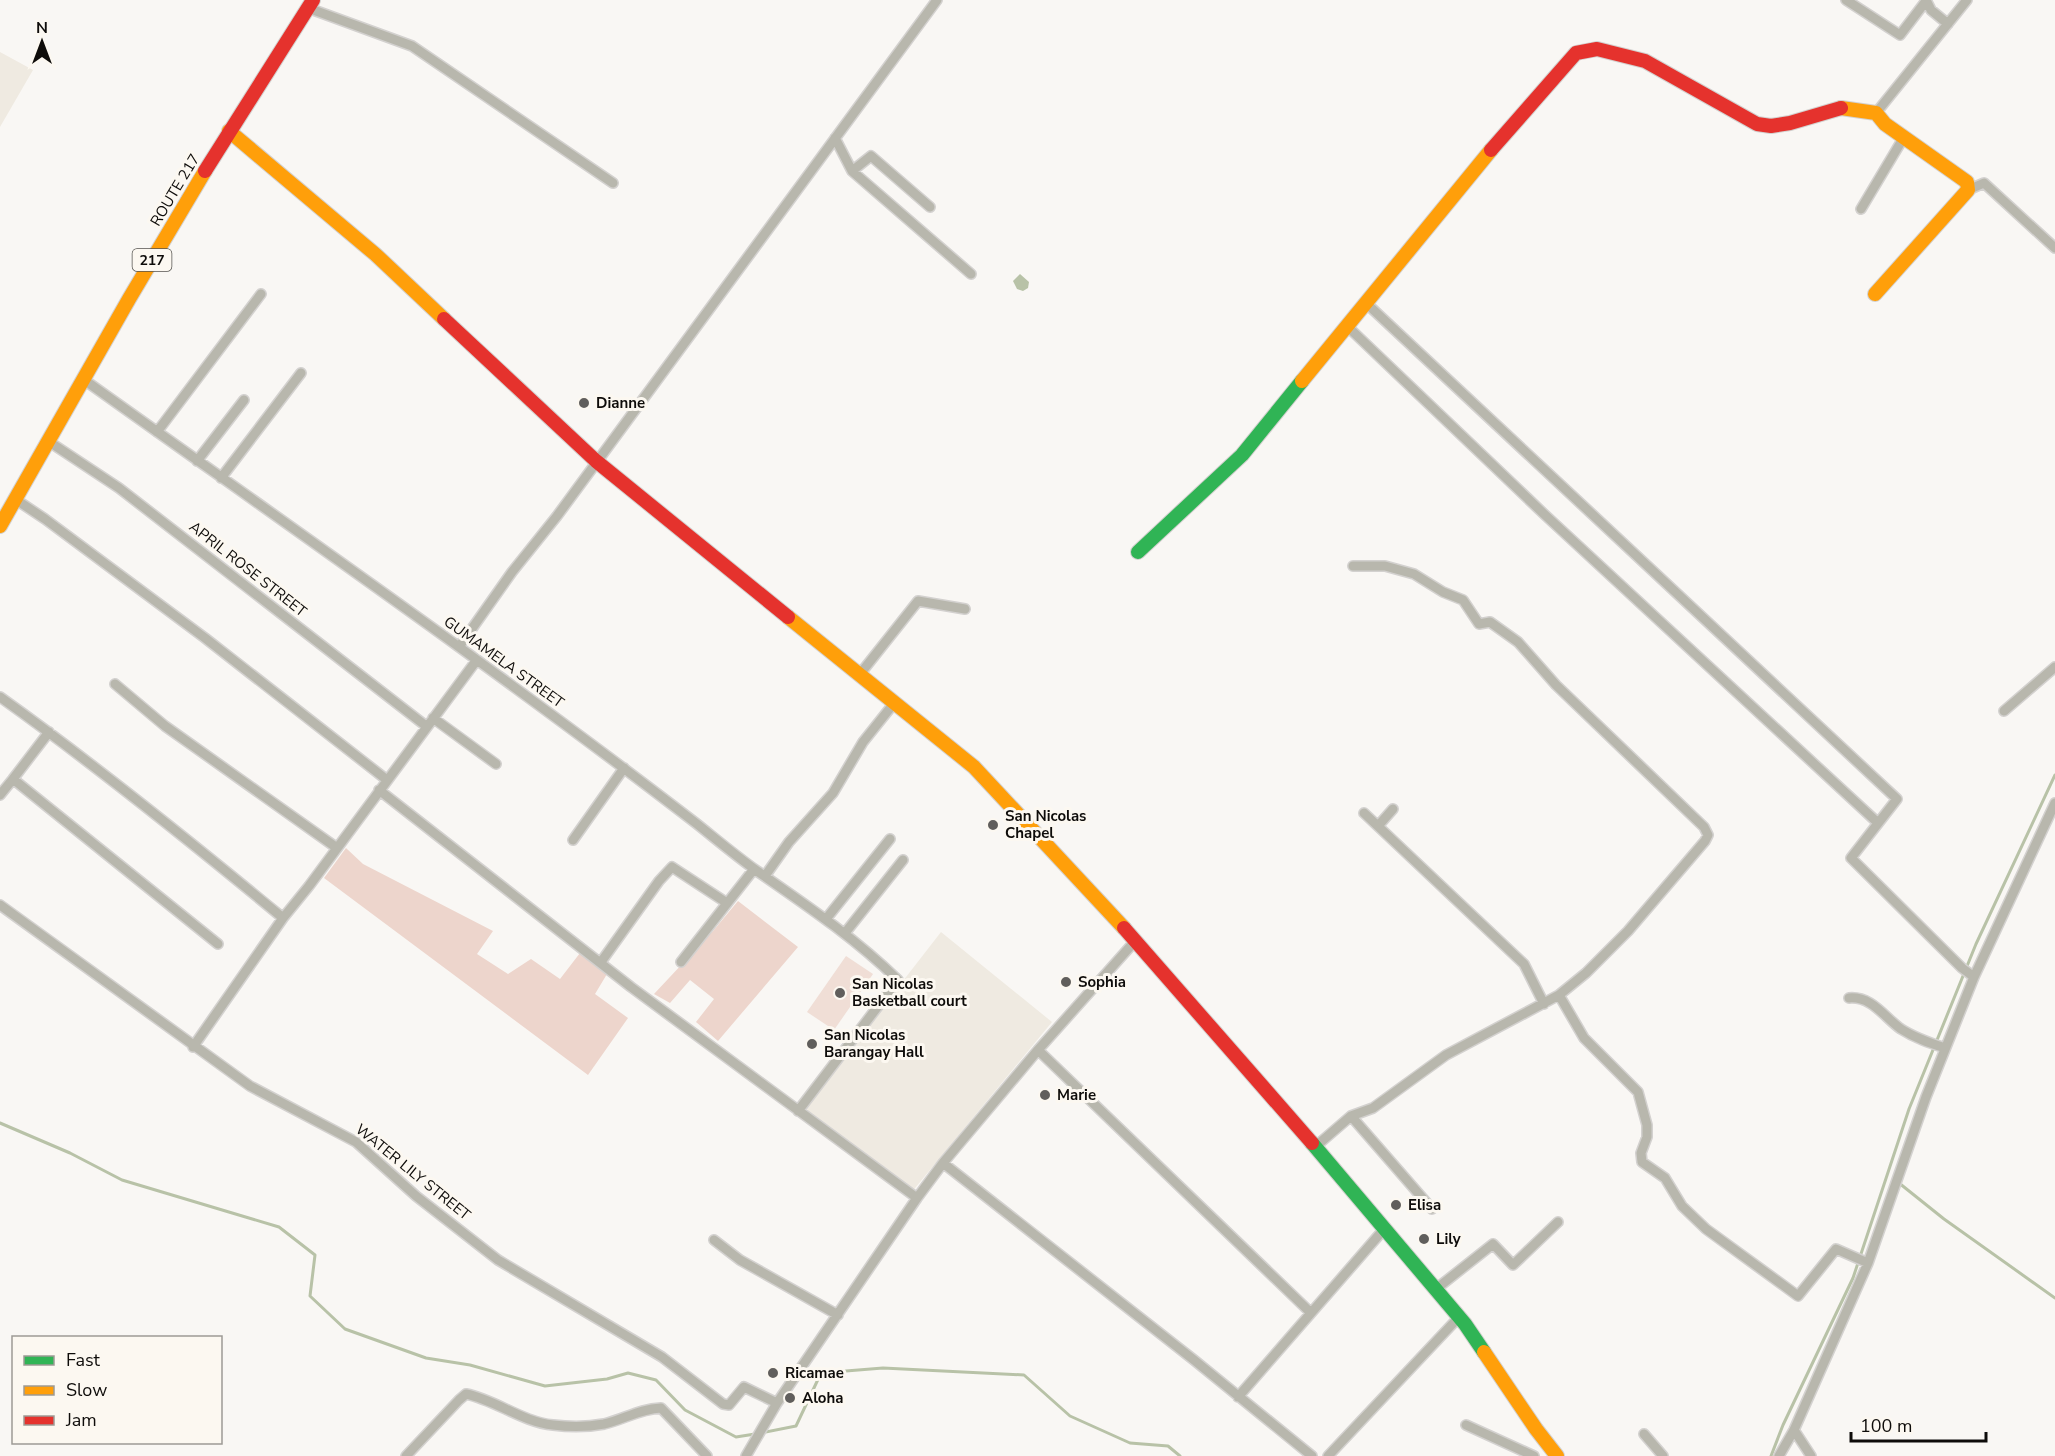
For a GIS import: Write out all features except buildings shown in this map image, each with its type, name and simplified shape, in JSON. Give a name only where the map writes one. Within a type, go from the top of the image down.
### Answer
[{"type":"street","points":[[459,647],[512,572],[557,516],[937,0]]},
{"type":"street","points":[[1846,0],[1900,35],[1926,1],[1931,10],[1948,24]]},
{"type":"street","points":[[1876,114],[1967,0]]},
{"type":"street","points":[[311,4],[412,46],[613,183]]},
{"type":"street","name":"ROUTE 217","points":[[0,526],[83,379],[229,131],[311,4]]},
{"type":"street","points":[[1138,552],[1242,455],[1506,130],[1576,53],[1597,48],[1645,61],[1757,123],[1771,126],[1790,123],[1838,108],[1869,111],[1960,176],[1967,182],[1968,190]]},
{"type":"street","points":[[229,131],[375,254],[596,461],[974,767],[1136,940],[1436,1289],[1459,1317],[1557,1456]]},
{"type":"street","points":[[1861,209],[1904,137]]},
{"type":"street","points":[[835,138],[852,171],[971,274]]},
{"type":"street","points":[[852,171],[871,156],[930,207]]},
{"type":"street","points":[[1875,294],[1968,190],[1984,183],[2055,248]]},
{"type":"street","points":[[157,432],[261,294]]},
{"type":"street","points":[[1366,303],[1897,799],[1851,858],[1962,968],[1974,977]]},
{"type":"street","points":[[1347,326],[1544,514],[1878,823]]},
{"type":"street","points":[[221,478],[301,373]]},
{"type":"street","name":"GUMAMELA STREET","points":[[83,379],[459,647],[624,768],[754,869],[826,919],[878,960],[898,980],[798,1111]]},
{"type":"street","points":[[197,461],[244,400]]},
{"type":"street","name":"APRIL ROSE STREET","points":[[48,441],[119,488],[426,726]]},
{"type":"street","points":[[15,499],[205,638],[387,780]]},
{"type":"street","points":[[1315,1147],[1351,1116],[1373,1108],[1446,1055],[1559,995],[1586,973],[1628,931],[1705,841],[1707,832],[1679,802],[1556,685],[1518,642],[1490,622],[1479,624],[1463,600],[1443,592],[1414,574],[1385,566],[1353,566]]},
{"type":"street","points":[[860,674],[918,602],[965,609]]},
{"type":"street","points":[[193,1047],[283,918],[476,661]]},
{"type":"street","points":[[2004,711],[2055,667]]},
{"type":"street","points":[[115,684],[165,726],[337,848]]},
{"type":"street","points":[[1,699],[49,732],[283,918]]},
{"type":"street","points":[[765,876],[789,842],[833,793],[863,742],[895,702]]},
{"type":"street","points":[[433,718],[496,764]]},
{"type":"street","points":[[0,795],[49,732]]},
{"type":"street","points":[[573,840],[624,768]]},
{"type":"street","points":[[13,779],[218,944]]},
{"type":"street","points":[[380,790],[601,962],[917,1198]]},
{"type":"street","points":[[1779,1456],[1794,1430],[1868,1263],[1926,1097],[1974,977],[2055,803]]},
{"type":"street","points":[[1378,826],[1393,809]]},
{"type":"street","points":[[1364,813],[1524,964],[1544,1004]]},
{"type":"street","points":[[826,919],[890,839]]},
{"type":"street","points":[[844,933],[903,860]]},
{"type":"street","points":[[601,962],[659,881],[672,867],[727,903]]},
{"type":"street","points":[[681,963],[754,869]]},
{"type":"street","name":"WATER LILY STREET","points":[[0,904],[193,1047],[250,1086],[356,1142],[416,1196],[498,1260],[579,1310],[662,1357],[723,1404],[729,1405],[744,1387],[777,1403]]},
{"type":"street","points":[[748,1452],[777,1403],[943,1163],[1038,1050],[1136,940]]},
{"type":"street","points":[[1559,995],[1584,1038],[1638,1092],[1647,1125],[1647,1137],[1641,1153],[1642,1162],[1665,1178],[1682,1206],[1706,1229],[1798,1296],[1836,1249],[1868,1263]]},
{"type":"street","points":[[1849,998],[1863,998],[1900,1028],[1924,1042],[1946,1048]]},
{"type":"street","points":[[1038,1050],[1311,1313]]},
{"type":"street","points":[[1351,1116],[1432,1209]]},
{"type":"street","points":[[943,1163],[1194,1360],[1312,1456]]},
{"type":"street","points":[[1436,1289],[1493,1244],[1513,1265],[1558,1222]]},
{"type":"street","points":[[1238,1398],[1384,1228]]},
{"type":"street","points":[[714,1240],[740,1260],[838,1315]]},
{"type":"street","points":[[1328,1456],[1459,1317]]},
{"type":"street","points":[[406,1456],[466,1394],[551,1425],[604,1424],[645,1409],[661,1408],[707,1456]]},
{"type":"street","points":[[1466,1425],[1536,1456],[1547,1442]]},
{"type":"street","points":[[1794,1430],[1811,1456]]},
{"type":"street","points":[[1644,1434],[1663,1456]]},
{"type":"shaded area","points":[[0,52],[33,70],[0,127]]},
{"type":"shaded area","points":[[1020,274],[1029,282],[1028,288],[1023,291],[1017,289],[1013,281]]},
{"type":"shaded area","points":[[346,848],[363,864],[493,931],[477,954],[508,974],[531,959],[560,979],[580,953],[607,974],[595,994],[628,1018],[588,1075],[324,878]]},
{"type":"shaded area","points":[[738,901],[798,947],[718,1041],[696,1022],[714,999],[690,980],[670,1003],[654,994]]},
{"type":"shaded area","points":[[941,932],[1052,1022],[911,1193],[808,1116],[805,1107]]},
{"type":"shaded area","name":"San Nicolas Basketball court","points":[[846,956],[873,974],[834,1030],[807,1012]]},
{"type":"waterway","points":[[1771,1456],[1783,1425],[1853,1278],[1909,1109],[1976,944],[2055,775]]},
{"type":"waterway","points":[[0,1123],[70,1153],[122,1180],[279,1227],[315,1255],[310,1296],[345,1329],[426,1358],[470,1365],[545,1386],[607,1379],[628,1373],[656,1380],[685,1410],[736,1437],[755,1434]]},
{"type":"waterway","points":[[1899,1183],[1944,1219],[2055,1298]]},
{"type":"waterway","points":[[761,1433],[796,1426],[821,1373],[883,1368],[1024,1375],[1070,1416],[1130,1443],[1168,1446],[1180,1456]]},
{"type":"traffic: fast","points":[[1138,552],[1242,455],[1302,381]]},
{"type":"traffic: fast","points":[[1312,1143],[1465,1324],[1484,1352]]},
{"type":"traffic: slow","points":[[1841,108],[1876,113],[1885,124],[1967,182],[1968,190],[1875,294]]},
{"type":"traffic: slow","points":[[229,131],[375,254],[444,319]]},
{"type":"traffic: slow","points":[[1302,381],[1491,150]]},
{"type":"traffic: slow","points":[[0,526],[129,299],[205,171]]},
{"type":"traffic: slow","points":[[788,617],[974,767],[1124,928]]},
{"type":"traffic: slow","points":[[1484,1352],[1557,1456]]},
{"type":"traffic: jam","points":[[205,171],[313,0]]},
{"type":"traffic: jam","points":[[1491,150],[1576,53],[1597,49],[1645,61],[1757,124],[1771,126],[1790,123],[1841,108]]},
{"type":"traffic: jam","points":[[444,319],[596,461],[788,617]]},
{"type":"traffic: jam","points":[[1124,928],[1312,1143]]},
{"type":"place","name":"Dianne","points":[[584,403]]},
{"type":"place","name":"San Nicolas Chapel","points":[[993,825]]},
{"type":"place","name":"Sophia","points":[[1066,982]]},
{"type":"place","name":"San Nicolas Basketball court","points":[[840,993]]},
{"type":"place","name":"San Nicolas Barangay Hall","points":[[812,1044]]},
{"type":"place","name":"Marie","points":[[1045,1095]]},
{"type":"place","name":"Elisa","points":[[1396,1205]]},
{"type":"place","name":"Lily","points":[[1424,1239]]},
{"type":"place","name":"Ricamae","points":[[773,1373]]},
{"type":"place","name":"Aloha","points":[[790,1398]]}]
